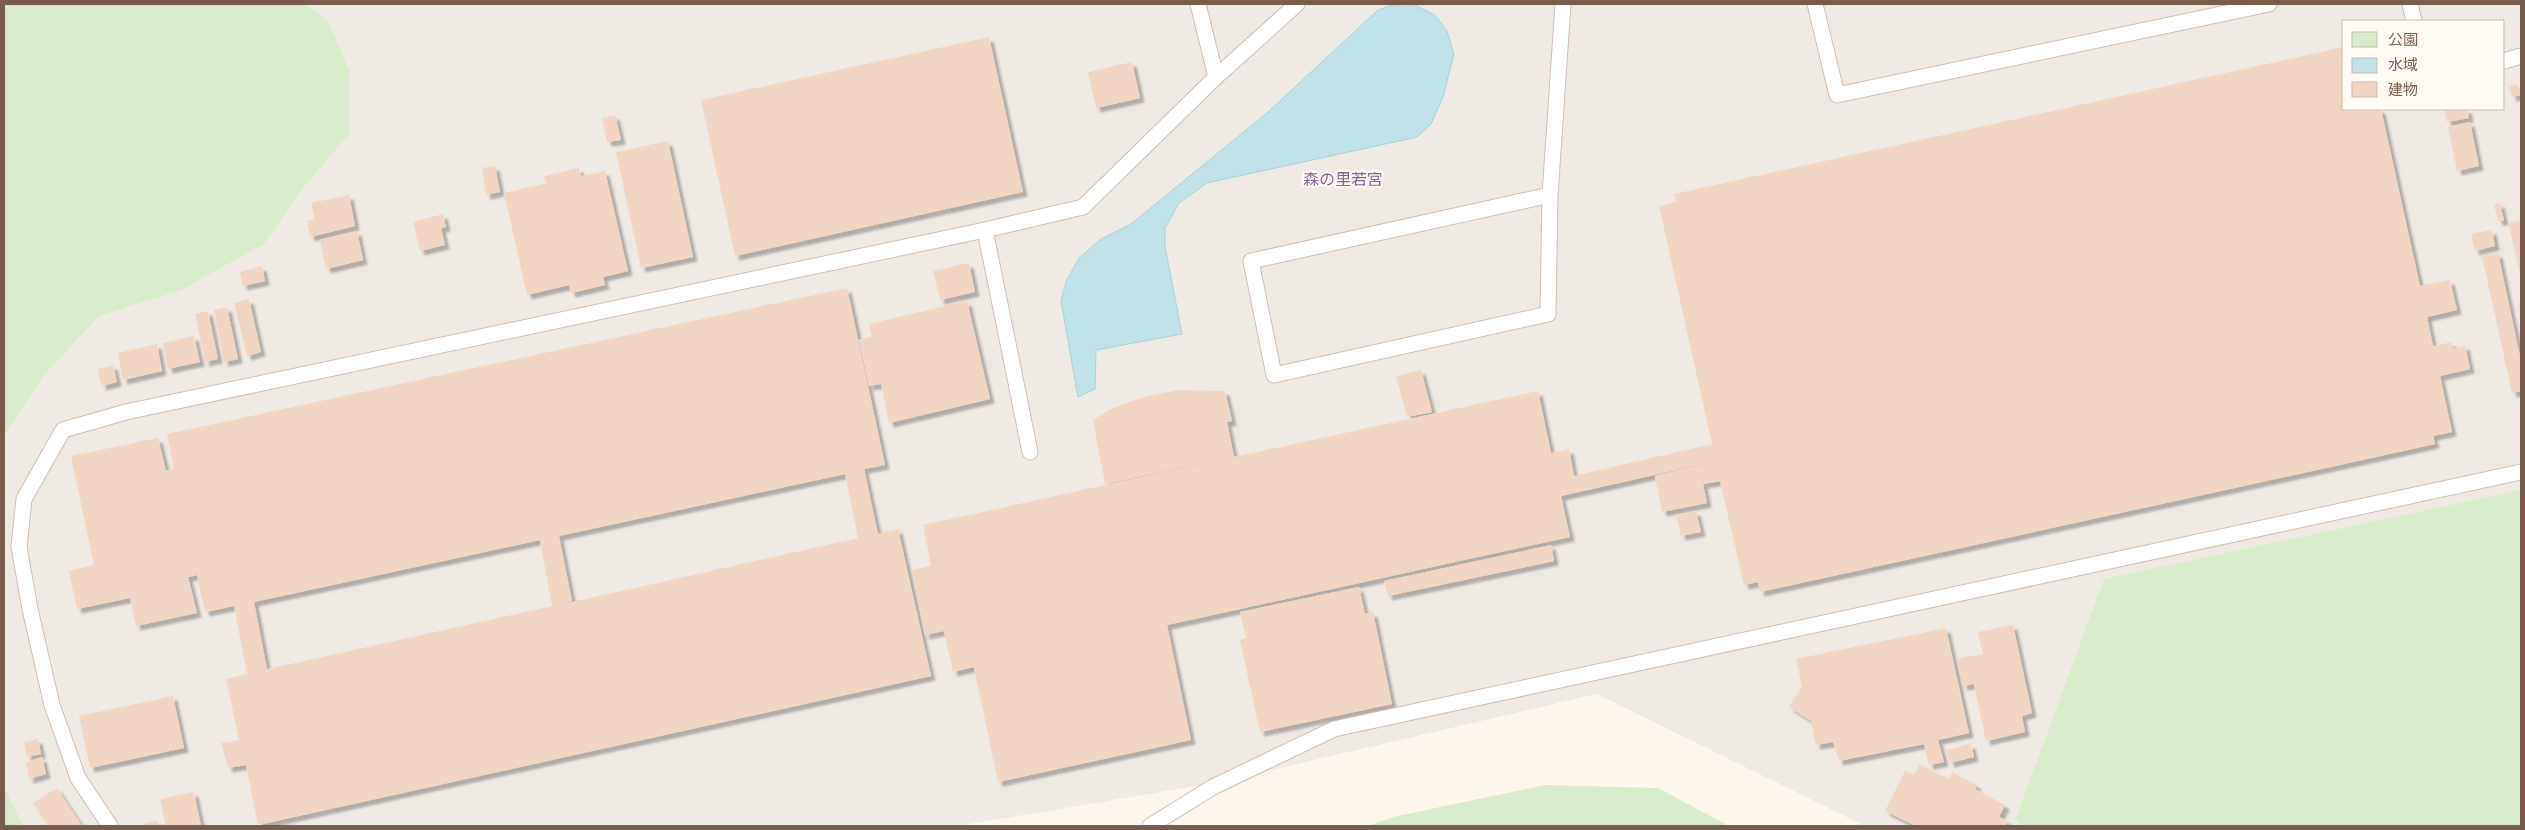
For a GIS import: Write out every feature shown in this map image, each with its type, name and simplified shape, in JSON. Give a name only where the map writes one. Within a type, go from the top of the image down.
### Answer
[{"type":"lane","points":[[1198,4],[1216,76]]},
{"type":"lane","points":[[110,826],[78,778],[52,706],[30,609],[19,547],[24,499],[62,430],[126,412],[985,230],[1082,207],[1216,76],[1297,4]]},
{"type":"lane","points":[[1550,195],[1251,261],[1274,375],[1548,314],[1550,195],[1563,4]]},
{"type":"lane","points":[[1816,4],[1837,95],[2269,4]]},
{"type":"lane","points":[[2410,4],[2414,20]]},
{"type":"lane","points":[[2505,61],[2521,56]]},
{"type":"lane","points":[[985,230],[1030,452]]},
{"type":"lane","points":[[1150,826],[1214,787],[1334,729],[2521,472]]},
{"type":"shaded area","points":[[277,4],[2521,4],[2521,826],[1865,826],[1597,694],[1220,782],[957,826],[4,826],[4,351]]},
{"type":"green space","points":[[4,4],[307,4],[328,21],[350,73],[349,134],[302,189],[264,244],[181,290],[99,316],[43,376],[4,436]]},
{"type":"green space","points":[[2521,490],[2521,826],[2020,826],[2016,818],[2104,579]]},
{"type":"green space","points":[[1545,785],[1658,788],[1729,826],[1368,826],[1393,817]]},
{"type":"green space","points":[[4,787],[23,826],[4,826]]},
{"type":"water","points":[[1413,4],[1435,15],[1447,31],[1454,54],[1443,97],[1431,124],[1417,137],[1207,183],[1179,203],[1165,228],[1165,247],[1182,334],[1096,350],[1095,389],[1078,397],[1061,301],[1066,282],[1079,258],[1101,239],[1131,224],[1267,113],[1378,10],[1393,5]]},
{"type":"building","points":[[989,37],[1023,192],[735,256],[701,100]]},
{"type":"building","points":[[2342,47],[2342,110],[2381,110],[2420,286],[2450,280],[2457,310],[2427,317],[2433,346],[2452,342],[2453,349],[2465,345],[2470,369],[2440,376],[2452,432],[2433,436],[2435,444],[1760,592],[1758,582],[1744,585],[1720,481],[1703,484],[1707,503],[1662,512],[1655,476],[1716,461],[1561,496],[1570,537],[1167,625],[1191,740],[998,782],[974,667],[953,672],[944,631],[925,635],[912,570],[931,566],[923,525],[1224,459],[1105,484],[1093,420],[1113,408],[1144,397],[1179,390],[1225,391],[1232,421],[1227,422],[1234,457],[1538,391],[1551,453],[1569,449],[1574,476],[1712,444],[1659,206],[1676,202],[1674,194]]},
{"type":"building","points":[[1132,62],[1140,98],[1096,108],[1088,72]]},
{"type":"building","points":[[2518,84],[2521,95],[2512,97],[2509,86]]},
{"type":"building","points":[[2444,110],[2467,110],[2469,118],[2447,122]]},
{"type":"building","points":[[615,115],[621,140],[607,142],[602,118]]},
{"type":"building","points":[[2470,122],[2479,166],[2457,171],[2448,127]]},
{"type":"building","points":[[668,141],[693,257],[641,268],[616,152]]},
{"type":"building","points":[[495,166],[500,192],[486,195],[482,168]]},
{"type":"building","points":[[579,168],[581,176],[605,171],[628,271],[603,277],[605,285],[571,293],[569,285],[527,295],[504,193],[547,183],[544,176]]},
{"type":"building","points":[[349,195],[355,226],[310,237],[307,221],[315,219],[311,203]]},
{"type":"building","points":[[2500,203],[2504,221],[2498,221],[2494,204]]},
{"type":"building","points":[[443,214],[446,227],[441,228],[445,245],[420,251],[413,222]]},
{"type":"building","points":[[2521,220],[2521,277],[2508,223]]},
{"type":"building","points":[[2492,230],[2495,246],[2475,251],[2471,234]]},
{"type":"building","points":[[357,231],[363,260],[326,269],[320,240]]},
{"type":"building","points":[[2498,253],[2521,361],[2521,391],[2512,393],[2482,256]]},
{"type":"building","points":[[969,263],[975,292],[940,300],[933,271]]},
{"type":"building","points":[[262,266],[265,281],[243,286],[240,272]]},
{"type":"building","points":[[847,288],[885,465],[864,469],[878,534],[898,529],[931,676],[258,825],[246,765],[228,768],[221,743],[239,740],[226,679],[247,674],[234,606],[205,612],[197,575],[188,577],[197,613],[136,626],[130,598],[77,609],[69,571],[94,565],[71,456],[158,438],[166,471],[174,469],[167,434]],"holes":[[[845,474],[858,538],[564,604],[572,601],[559,536]],[[540,540],[552,606],[259,671],[267,669],[254,602]]]},
{"type":"building","points":[[249,299],[261,352],[247,356],[234,303]]},
{"type":"building","points":[[967,301],[990,399],[889,423],[881,384],[869,386],[859,340],[872,337],[869,324]]},
{"type":"building","points":[[227,307],[238,359],[224,362],[214,310]]},
{"type":"building","points":[[208,311],[218,359],[205,362],[195,314]]},
{"type":"building","points":[[194,336],[200,362],[168,369],[163,343]]},
{"type":"building","points":[[157,344],[162,371],[123,380],[118,353]]},
{"type":"building","points":[[113,365],[117,382],[102,386],[97,369]]},
{"type":"building","points":[[1421,370],[1432,412],[1407,417],[1396,376]]},
{"type":"building","points":[[1696,511],[1701,532],[1681,536],[1676,515]]},
{"type":"building","points":[[1551,545],[1554,561],[1388,596],[1384,581]]},
{"type":"building","points":[[1359,587],[1365,614],[1373,612],[1392,704],[1260,732],[1240,640],[1246,638],[1240,612]]},
{"type":"building","points":[[2013,625],[2032,713],[2022,716],[2025,732],[1986,741],[1974,684],[1963,686],[1957,659],[1983,654],[1978,632]]},
{"type":"building","points":[[1946,628],[1969,733],[1938,740],[1944,762],[1929,765],[1924,744],[1839,761],[1833,742],[1816,745],[1811,721],[1789,707],[1802,687],[1796,659]]},
{"type":"building","points":[[173,696],[184,748],[90,768],[79,716]]},
{"type":"building","points":[[38,739],[41,754],[27,757],[24,742]]},
{"type":"building","points":[[1971,744],[1974,757],[1950,763],[1946,750]]},
{"type":"building","points":[[42,757],[46,774],[29,779],[26,762]]},
{"type":"building","points":[[1919,764],[1949,779],[1952,772],[1977,785],[1975,789],[2005,805],[1999,817],[2008,821],[2005,826],[1916,826],[1885,811],[1905,771],[1914,775]]},
{"type":"building","points":[[57,788],[82,826],[48,826],[33,803]]},
{"type":"building","points":[[194,792],[201,826],[166,826],[160,799]]},
{"type":"building","points":[[158,821],[159,826],[146,826],[145,823]]},
{"type":"district","name":"森の里若宮","points":[[1343,179]]}]
